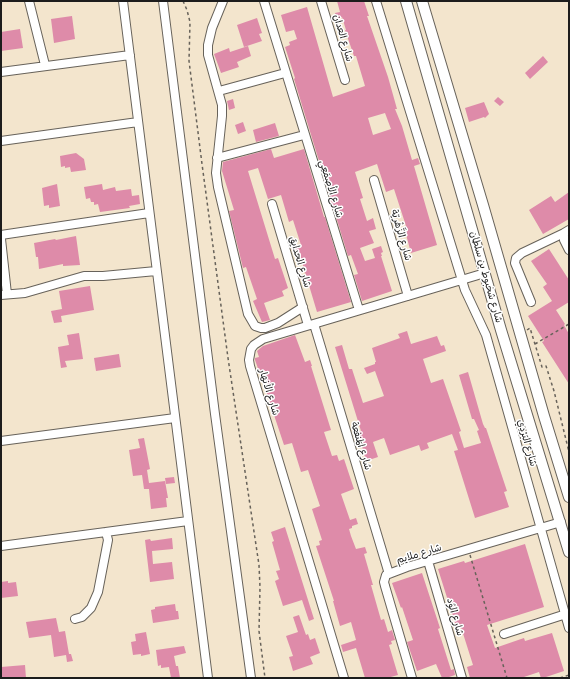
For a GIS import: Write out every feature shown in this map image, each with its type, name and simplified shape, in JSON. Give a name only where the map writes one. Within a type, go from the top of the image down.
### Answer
[{"type":"main road","name":"شارع شخبوط بن سلطان","points":[[406,1],[501,330],[569,552]]},
{"type":"main road","name":"شارع شخبوط بن سلطان","points":[[422,1],[569,497]]},
{"type":"street","points":[[29,1],[45,66]]},
{"type":"street","points":[[123,1],[208,678]]},
{"type":"street","points":[[163,1],[250,678]]},
{"type":"street","points":[[222,1],[212,28],[208,45],[209,60],[222,105],[216,173],[248,314],[255,326],[265,328],[278,323],[303,307]]},
{"type":"street","name":"شارع الأصمَعِي","points":[[264,1],[359,310]]},
{"type":"street","name":"شارع العدان","points":[[321,1],[345,80]]},
{"type":"street","name":"شارع البَرْدِي","points":[[376,1],[461,280],[467,297],[486,335],[569,628]]},
{"type":"street","points":[[1,72],[130,55]]},
{"type":"street","points":[[219,91],[285,73]]},
{"type":"street","points":[[1,141],[138,122]]},
{"type":"street","points":[[217,158],[304,135]]},
{"type":"street","name":"شارع الزَّهْريّة","points":[[374,180],[408,296]]},
{"type":"street","name":"شارع الحدايق","points":[[272,204],[303,307],[311,324]]},
{"type":"street","points":[[1,235],[149,213]]},
{"type":"street","points":[[566,232],[564,240],[569,250]]},
{"type":"street","points":[[530,302],[515,263],[516,258],[522,253],[566,232]]},
{"type":"street","points":[[1,239],[4,295],[25,292],[84,276],[103,276],[156,270]]},
{"type":"street","name":"شارع الأنهار","points":[[344,678],[249,360],[251,348],[258,342],[311,324],[485,273]]},
{"type":"street","name":"شارع المَنفعة","points":[[311,324],[389,574]]},
{"type":"street","points":[[1,441],[175,418]]},
{"type":"street","points":[[1,546],[188,521]]},
{"type":"street","name":"شارع ملايم","points":[[412,678],[385,586],[385,578],[389,574],[428,561],[560,522]]},
{"type":"street","points":[[75,619],[82,617],[91,608],[98,592],[108,540],[106,532]]},
{"type":"street","name":"شارع الوُد","points":[[428,561],[462,678]]},
{"type":"street","points":[[504,634],[566,614]]},
{"type":"path","points":[[183,1],[190,22],[189,60],[201,156],[229,366],[259,565],[259,630],[265,678]]},
{"type":"path","points":[[535,344],[569,324]]},
{"type":"path","points":[[530,328],[542,367],[546,366],[554,391],[569,452]]},
{"type":"path","points":[[468,549],[506,678]]},
{"type":"path","points":[[560,678],[569,675]]},
{"type":"building","points":[[337,1],[364,1],[369,16],[367,16],[388,77],[397,109],[395,109],[402,126],[412,160],[418,158],[420,164],[414,166],[437,245],[411,253],[404,227],[406,226],[394,189],[386,192],[377,164],[355,172],[363,198],[360,199],[367,221],[373,218],[376,229],[369,231],[374,243],[360,248],[365,261],[375,258],[372,249],[381,246],[383,252],[381,253],[381,256],[392,291],[362,301],[354,275],[358,274],[351,255],[348,256],[285,47],[290,45],[289,42],[297,39],[294,30],[286,32],[281,15],[307,7],[333,97],[365,86],[356,56],[354,56],[345,30],[342,17],[337,19],[335,13],[340,12]],"holes":[[[385,113],[391,129],[373,135],[368,118]]]},
{"type":"building","points":[[72,16],[75,39],[54,43],[51,19]]},
{"type":"building","points":[[257,18],[262,33],[259,34],[262,41],[244,47],[237,25]]},
{"type":"building","points":[[20,29],[23,48],[1,51],[1,32]]},
{"type":"building","points":[[248,46],[251,56],[237,62],[239,67],[221,73],[214,54],[229,48],[230,52]]},
{"type":"building","points":[[543,56],[548,62],[530,79],[525,73]]},
{"type":"building","points":[[498,97],[504,102],[500,106],[494,101]]},
{"type":"building","points":[[233,99],[235,108],[229,110],[227,101]]},
{"type":"building","points":[[484,102],[489,114],[485,118],[484,117],[469,122],[465,108]]},
{"type":"building","points":[[243,122],[246,131],[238,134],[235,125]]},
{"type":"building","points":[[275,123],[279,136],[256,142],[253,130]]},
{"type":"building","points":[[271,149],[274,158],[304,149],[351,302],[317,312],[299,252],[297,253],[295,247],[301,245],[293,220],[289,222],[281,195],[268,199],[258,168],[248,171],[275,259],[278,258],[288,288],[282,291],[284,296],[264,303],[270,320],[262,322],[253,301],[257,299],[246,267],[243,268],[229,211],[234,210],[222,171],[223,162]]},
{"type":"building","points":[[76,153],[84,159],[86,170],[71,172],[70,167],[61,167],[60,156]]},
{"type":"building","points":[[57,184],[60,206],[49,208],[49,205],[44,206],[42,188]]},
{"type":"building","points":[[102,184],[103,190],[115,187],[116,191],[131,189],[132,196],[139,195],[140,204],[129,206],[130,208],[100,212],[98,204],[94,205],[94,202],[91,202],[90,198],[86,199],[84,187]]},
{"type":"building","points":[[569,192],[569,219],[543,234],[529,210],[551,196],[555,202]]},
{"type":"building","points":[[76,236],[80,265],[63,266],[63,264],[39,269],[38,257],[36,257],[34,243]]},
{"type":"building","points":[[549,249],[569,280],[569,302],[556,310],[565,324],[564,325],[569,334],[569,384],[542,342],[544,341],[528,316],[552,301],[543,287],[547,284],[531,261]]},
{"type":"building","points":[[90,286],[94,310],[61,316],[62,322],[54,323],[51,311],[62,309],[59,291]]},
{"type":"building","points":[[407,331],[411,344],[437,336],[441,346],[444,345],[446,351],[423,359],[431,383],[443,379],[461,431],[459,432],[464,448],[481,443],[477,431],[479,430],[474,419],[472,419],[459,375],[468,372],[483,424],[486,428],[507,491],[504,492],[509,507],[475,518],[454,451],[458,450],[452,434],[427,443],[429,448],[421,451],[419,445],[390,455],[384,438],[373,442],[378,457],[366,461],[358,432],[361,431],[335,347],[342,345],[349,369],[352,369],[363,403],[384,396],[375,371],[367,374],[364,368],[375,364],[376,362],[372,348],[400,338],[398,334]]},
{"type":"building","points":[[79,333],[83,359],[65,361],[67,367],[61,368],[58,347],[69,345],[67,335]]},
{"type":"building","points":[[295,335],[305,362],[310,360],[312,366],[331,430],[324,432],[332,456],[337,455],[339,461],[344,459],[354,489],[341,494],[350,520],[356,518],[358,524],[349,529],[356,549],[365,547],[367,553],[364,554],[381,620],[384,619],[388,632],[392,630],[395,640],[391,641],[392,644],[389,645],[398,675],[387,678],[365,678],[356,648],[343,652],[341,645],[356,640],[351,622],[340,626],[334,601],[316,546],[320,545],[319,541],[322,540],[312,509],[320,506],[308,470],[301,472],[292,443],[284,445],[265,388],[268,387],[263,373],[260,374],[255,360],[255,358],[259,357],[257,351],[263,346]]},
{"type":"building","points":[[119,354],[121,367],[96,371],[94,358]]},
{"type":"building","points":[[144,438],[150,469],[147,470],[149,483],[165,481],[168,498],[166,498],[167,507],[151,509],[149,489],[144,489],[142,475],[133,476],[129,450],[140,448],[138,439]]},
{"type":"building","points":[[174,477],[175,483],[166,484],[165,478]]},
{"type":"building","points":[[285,527],[314,619],[309,621],[302,600],[283,606],[275,581],[279,579],[276,571],[280,570],[272,542],[274,541],[271,532]]},
{"type":"building","points":[[172,538],[173,549],[152,551],[153,564],[172,562],[174,579],[150,582],[145,540],[150,539],[151,541]]},
{"type":"building","points":[[525,544],[544,607],[487,625],[495,648],[524,638],[525,641],[552,633],[564,671],[543,678],[541,678],[539,672],[521,678],[470,678],[467,667],[473,665],[460,624],[456,626],[438,569],[464,561],[465,563]]},
{"type":"building","points":[[422,573],[440,628],[438,629],[451,670],[454,669],[455,675],[446,678],[442,678],[436,664],[417,671],[407,642],[413,640],[392,583]]},
{"type":"building","points":[[8,581],[8,583],[16,582],[18,596],[1,598],[1,582]]},
{"type":"building","points":[[175,604],[179,619],[153,623],[151,610],[155,609],[155,607]]},
{"type":"building","points":[[299,615],[306,635],[308,634],[310,640],[315,638],[320,653],[310,657],[313,664],[293,671],[289,657],[293,656],[286,636],[298,632],[293,617]]},
{"type":"building","points":[[56,618],[59,632],[65,631],[69,654],[71,654],[73,661],[67,662],[66,655],[54,657],[51,635],[29,638],[26,622]]},
{"type":"building","points":[[146,632],[150,654],[141,656],[141,654],[133,655],[131,642],[136,641],[135,634]]},
{"type":"building","points":[[184,646],[186,653],[174,656],[176,666],[178,666],[180,678],[171,678],[169,667],[161,668],[161,665],[158,666],[156,650]]},
{"type":"building","points":[[25,665],[26,678],[1,678],[1,667]]}]
